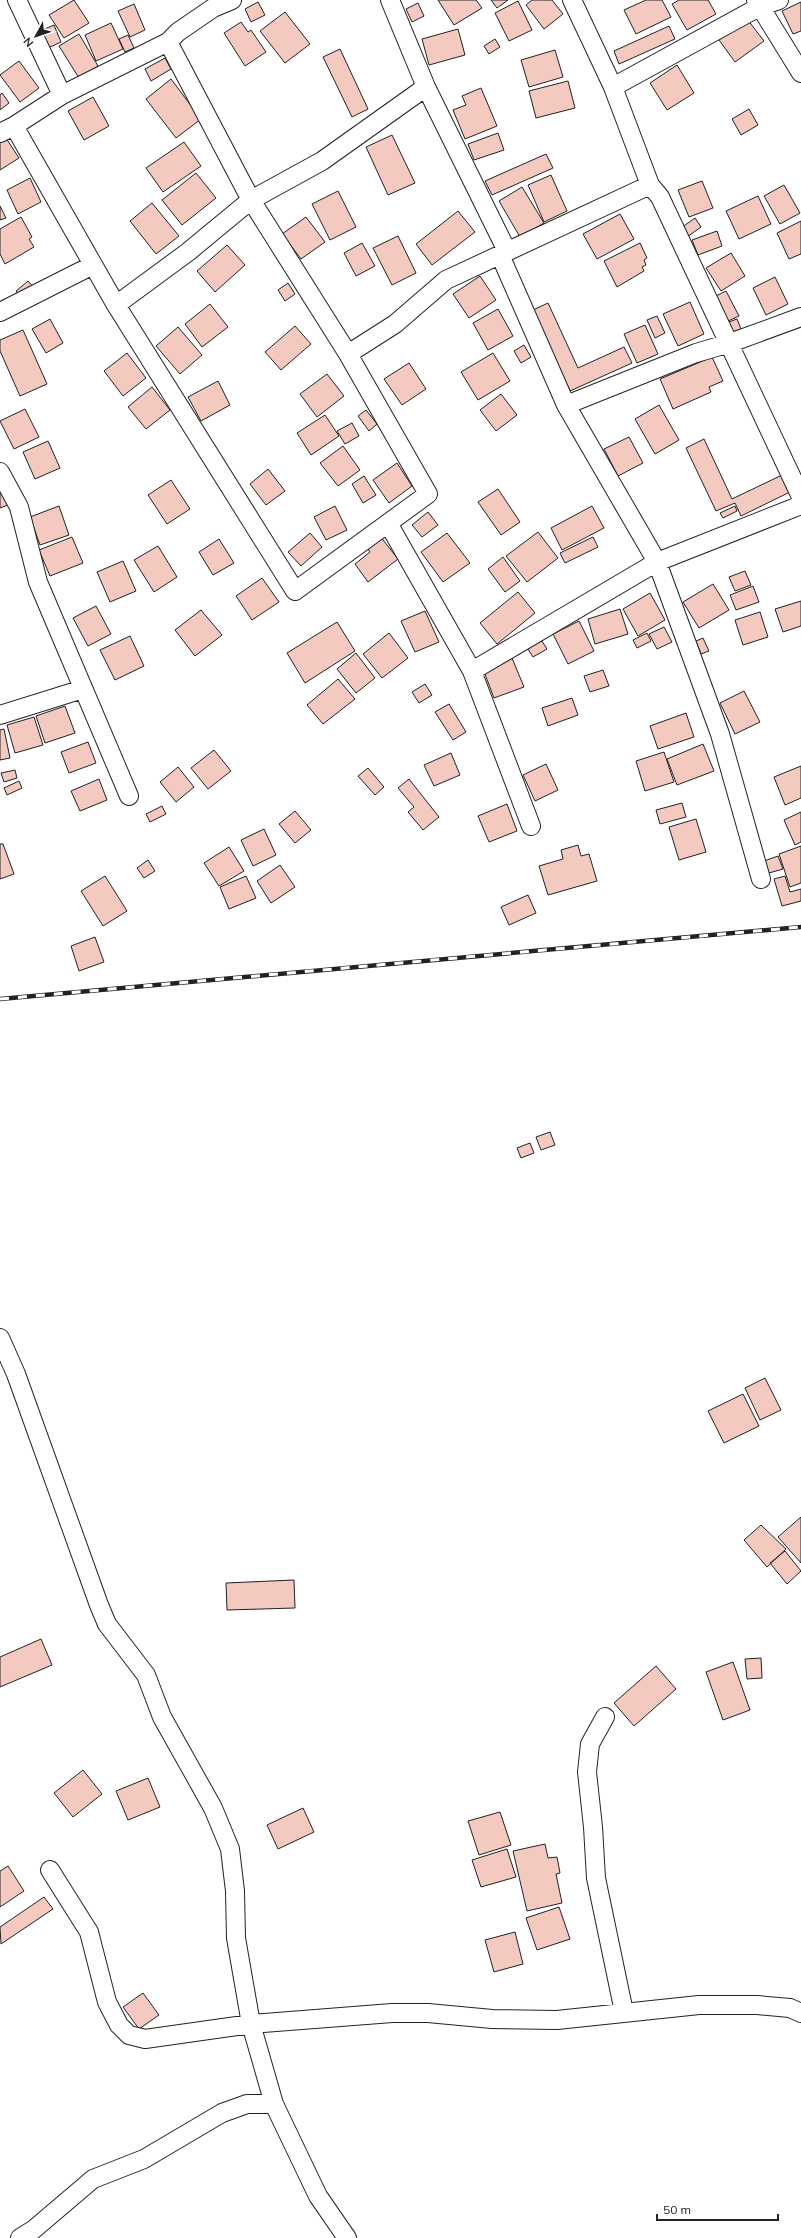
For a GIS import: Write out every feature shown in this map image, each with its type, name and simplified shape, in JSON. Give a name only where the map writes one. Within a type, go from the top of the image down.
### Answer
[{"type":"street","points":[[17,0],[62,95]]},
{"type":"street","points":[[168,42],[251,200],[348,354],[428,494],[295,591],[7,129],[62,95],[168,42],[211,4],[232,0]]},
{"type":"street","points":[[390,0],[426,87],[504,253],[566,405],[657,562],[720,734],[761,879]]},
{"type":"street","points":[[572,0],[613,87],[650,185],[660,197],[801,497]]},
{"type":"street","points":[[613,87],[758,3],[778,0]]},
{"type":"street","points":[[758,3],[801,73]]},
{"type":"street","points":[[116,305],[188,252],[251,200],[322,161],[426,87]]},
{"type":"street","points":[[348,354],[395,324],[446,280],[650,185]]},
{"type":"street","points":[[0,312],[93,266]]},
{"type":"street","points":[[566,405],[696,353],[730,344],[801,318]]},
{"type":"street","points":[[0,472],[19,507],[38,582],[129,796]]},
{"type":"street","points":[[472,671],[657,562],[801,505]]},
{"type":"street","points":[[388,523],[472,671],[530,826]]},
{"type":"street","points":[[0,715],[83,689]]},
{"type":"street","points":[[0,1338],[16,1374],[99,1605],[108,1624],[146,1675],[162,1717],[213,1808],[230,1849],[235,1892],[236,1938],[251,2024],[274,2104],[318,2196],[347,2238]]},
{"type":"street","points":[[605,1717],[590,1744],[587,1772],[593,1827],[596,1878],[624,2012]]},
{"type":"street","points":[[50,1870],[89,1932],[107,2002],[119,2025],[129,2035],[145,2039],[251,2024],[392,2013],[428,2013],[492,2019],[557,2020],[699,2005],[790,2008],[801,2013]]},
{"type":"street","points":[[20,2238],[32,2230],[93,2179],[144,2159],[222,2113],[247,2104],[274,2104]]},
{"type":"building","points":[[74,0],[89,23],[64,38],[49,15]]},
{"type":"building","points":[[438,0],[476,0],[482,8],[454,25]]},
{"type":"building","points":[[491,0],[508,0],[497,8]]},
{"type":"building","points":[[532,0],[552,0],[563,14],[544,29],[526,5]]},
{"type":"building","points":[[646,0],[662,0],[671,17],[636,34],[624,10]]},
{"type":"building","points":[[679,0],[708,0],[716,14],[687,30],[672,4]]},
{"type":"building","points":[[518,1],[532,30],[509,41],[495,13]]},
{"type":"building","points":[[258,2],[265,15],[251,22],[245,9]]},
{"type":"building","points":[[801,2],[801,31],[793,34],[782,11]]},
{"type":"building","points":[[418,3],[424,16],[412,22],[406,9]]},
{"type":"building","points":[[134,4],[145,30],[130,37],[118,11]]},
{"type":"building","points":[[285,12],[310,44],[285,63],[260,31]]},
{"type":"building","points":[[747,19],[764,41],[735,62],[719,40]]},
{"type":"building","points":[[241,22],[248,32],[251,30],[266,52],[245,66],[224,33]]},
{"type":"building","points":[[111,23],[123,49],[96,61],[85,35]]},
{"type":"building","points":[[54,25],[61,42],[48,48],[40,31]]},
{"type":"building","points":[[669,26],[675,39],[619,64],[614,51]]},
{"type":"building","points":[[458,29],[465,55],[429,65],[422,39]]},
{"type":"building","points":[[79,34],[98,66],[79,78],[59,46]]},
{"type":"building","points":[[128,35],[134,48],[125,52],[119,39]]},
{"type":"building","points":[[495,39],[500,47],[489,54],[484,46]]},
{"type":"building","points":[[340,49],[368,109],[352,117],[323,57]]},
{"type":"building","points":[[555,50],[563,77],[529,87],[521,60]]},
{"type":"building","points":[[165,58],[171,69],[151,81],[145,69]]},
{"type":"building","points":[[19,61],[39,88],[20,102],[0,75]]},
{"type":"building","points":[[677,65],[694,93],[667,110],[650,83]]},
{"type":"building","points":[[171,79],[201,119],[176,138],[146,99]]},
{"type":"building","points":[[568,81],[575,108],[536,118],[529,91]]},
{"type":"building","points":[[481,88],[497,126],[465,139],[453,110],[466,105],[462,96]]},
{"type":"building","points":[[2,93],[9,103],[0,110],[0,95]]},
{"type":"building","points":[[93,97],[109,126],[84,140],[68,111]]},
{"type":"building","points":[[749,109],[758,125],[741,135],[732,119]]},
{"type":"building","points":[[498,133],[504,150],[474,160],[468,144]]},
{"type":"building","points":[[392,135],[415,183],[388,195],[366,147]]},
{"type":"building","points":[[6,138],[19,158],[0,170],[0,142]]},
{"type":"building","points":[[184,142],[201,166],[163,192],[146,168]]},
{"type":"building","points":[[546,154],[553,168],[492,195],[485,181]]},
{"type":"building","points":[[196,173],[216,198],[182,225],[162,200]]},
{"type":"building","points":[[551,175],[567,211],[544,222],[528,185]]},
{"type":"building","points":[[30,178],[41,202],[18,214],[7,190]]},
{"type":"building","points":[[702,181],[713,208],[689,217],[678,190]]},
{"type":"building","points":[[784,185],[800,213],[780,224],[764,196]]},
{"type":"building","points":[[522,187],[544,223],[520,237],[499,201]]},
{"type":"building","points":[[338,191],[356,227],[330,240],[312,204]]},
{"type":"building","points":[[758,196],[771,224],[739,239],[726,211]]},
{"type":"building","points":[[152,203],[179,236],[156,254],[130,221]]},
{"type":"building","points":[[0,206],[6,218],[0,220]]},
{"type":"building","points":[[458,211],[475,232],[432,265],[416,244]]},
{"type":"building","points":[[620,214],[634,239],[597,259],[583,234]]},
{"type":"building","points":[[21,217],[32,237],[29,239],[34,247],[5,264],[0,254],[0,229]]},
{"type":"building","points":[[306,217],[325,242],[301,259],[282,234]]},
{"type":"building","points":[[695,218],[701,227],[687,237],[681,228]]},
{"type":"building","points":[[801,221],[801,254],[789,259],[777,233]]},
{"type":"building","points":[[717,231],[722,246],[698,255],[692,240]]},
{"type":"building","points":[[398,236],[416,273],[392,285],[373,248]]},
{"type":"building","points":[[362,243],[375,266],[356,276],[344,253]]},
{"type":"building","points":[[640,243],[647,258],[644,260],[646,265],[642,267],[644,271],[617,287],[604,261]]},
{"type":"building","points":[[227,245],[245,265],[215,292],[197,271]]},
{"type":"building","points":[[731,253],[745,276],[721,291],[706,268]]},
{"type":"building","points":[[480,276],[496,300],[469,318],[453,294]]},
{"type":"building","points":[[775,277],[788,304],[766,315],[753,288]]},
{"type":"building","points":[[28,281],[34,288],[22,298],[16,291]]},
{"type":"building","points":[[288,283],[295,294],[285,301],[278,290]]},
{"type":"building","points":[[726,291],[739,316],[728,321],[716,296]]},
{"type":"building","points":[[690,302],[704,334],[678,346],[663,314]]},
{"type":"building","points":[[548,303],[578,368],[624,347],[632,363],[570,391],[533,310]]},
{"type":"building","points":[[210,304],[228,327],[202,347],[185,324]]},
{"type":"building","points":[[498,309],[513,336],[488,350],[473,323]]},
{"type":"building","points":[[657,316],[665,333],[655,338],[647,320]]},
{"type":"building","points":[[50,319],[63,343],[46,353],[32,329]]},
{"type":"building","points":[[737,319],[741,329],[730,333],[726,323]]},
{"type":"building","points":[[645,325],[658,354],[637,363],[624,334]]},
{"type":"building","points":[[295,326],[311,344],[281,370],[265,352]]},
{"type":"building","points":[[178,327],[202,355],[180,374],[156,346]]},
{"type":"building","points":[[23,330],[47,384],[20,396],[0,351],[0,340]]},
{"type":"building","points":[[524,345],[531,357],[521,363],[514,351]]},
{"type":"building","points":[[127,353],[146,378],[123,396],[104,371]]},
{"type":"building","points":[[493,353],[510,381],[478,400],[461,372]]},
{"type":"building","points":[[712,357],[723,381],[709,387],[711,392],[673,409],[660,379]]},
{"type":"building","points":[[409,363],[426,389],[402,405],[384,379]]},
{"type":"building","points":[[327,374],[344,396],[317,417],[300,394]]},
{"type":"building","points":[[218,381],[230,405],[201,421],[188,397]]},
{"type":"building","points":[[152,387],[170,410],[146,429],[128,407]]},
{"type":"building","points":[[501,394],[517,415],[496,431],[480,410]]},
{"type":"building","points":[[659,405],[679,440],[655,454],[635,419]]},
{"type":"building","points":[[25,409],[39,437],[14,449],[0,421]]},
{"type":"building","points":[[366,410],[377,424],[369,431],[358,416]]},
{"type":"building","points":[[325,415],[339,436],[311,455],[297,433]]},
{"type":"building","points":[[352,423],[359,436],[345,444],[337,431]]},
{"type":"building","points":[[629,437],[643,463],[618,476],[604,449]]},
{"type":"building","points":[[704,439],[732,499],[782,475],[790,492],[741,516],[735,503],[716,511],[686,448]]},
{"type":"building","points":[[48,441],[60,468],[35,479],[23,452]]},
{"type":"building","points":[[343,446],[360,470],[338,486],[320,463]]},
{"type":"building","points":[[397,463],[412,486],[389,503],[373,480]]},
{"type":"building","points":[[268,469],[285,491],[266,505],[250,484]]},
{"type":"building","points":[[364,476],[376,495],[363,503],[352,484]]},
{"type":"building","points":[[171,480],[190,509],[167,524],[148,495]]},
{"type":"building","points":[[0,488],[8,505],[0,508]]},
{"type":"building","points":[[498,489],[520,522],[501,535],[478,502]]},
{"type":"building","points":[[59,506],[69,535],[40,545],[30,517]]},
{"type":"building","points":[[335,506],[347,530],[326,540],[314,517]]},
{"type":"building","points":[[592,506],[604,528],[562,550],[551,528]]},
{"type":"building","points":[[735,506],[737,511],[723,518],[720,513]]},
{"type":"building","points":[[428,512],[438,525],[422,537],[412,525]]},
{"type":"building","points":[[538,532],[558,558],[527,582],[506,556]]},
{"type":"building","points":[[310,533],[322,547],[301,566],[288,552]]},
{"type":"building","points":[[447,533],[470,563],[443,582],[421,552]]},
{"type":"building","points":[[380,536],[398,559],[368,582],[355,564],[370,552],[366,547]]},
{"type":"building","points":[[72,537],[83,563],[50,576],[39,550]]},
{"type":"building","points":[[593,537],[598,547],[565,563],[560,553]]},
{"type":"building","points":[[219,539],[234,563],[213,575],[199,552]]},
{"type":"building","points":[[158,546],[177,577],[154,592],[134,560]]},
{"type":"building","points":[[503,557],[520,581],[505,592],[488,569]]},
{"type":"building","points":[[123,561],[136,591],[110,602],[97,572]]},
{"type":"building","points":[[745,571],[751,585],[735,591],[729,577]]},
{"type":"building","points":[[262,578],[279,602],[252,620],[236,596]]},
{"type":"building","points":[[713,584],[729,610],[699,628],[683,602]]},
{"type":"building","points":[[753,586],[759,602],[736,610],[730,595]]},
{"type":"building","points":[[518,592],[535,613],[497,644],[480,623]]},
{"type":"building","points":[[650,593],[665,620],[638,636],[623,609]]},
{"type":"building","points":[[801,601],[801,626],[783,632],[775,609]]},
{"type":"building","points":[[96,606],[111,634],[88,646],[73,618]]},
{"type":"building","points":[[620,609],[628,634],[595,644],[588,619]]},
{"type":"building","points":[[201,610],[222,635],[195,656],[175,630]]},
{"type":"building","points":[[425,611],[439,642],[415,652],[401,621]]},
{"type":"building","points":[[760,612],[768,637],[743,645],[735,620]]},
{"type":"building","points":[[579,621],[594,651],[568,664],[553,634]]},
{"type":"building","points":[[337,622],[355,651],[305,683],[287,653]]},
{"type":"building","points":[[664,627],[672,642],[657,649],[649,634]]},
{"type":"building","points":[[389,633],[408,658],[382,678],[363,654]]},
{"type":"building","points":[[647,633],[651,641],[637,648],[633,640]]},
{"type":"building","points":[[130,636],[144,666],[115,680],[100,650]]},
{"type":"building","points":[[540,638],[547,649],[533,657],[526,646]]},
{"type":"building","points":[[703,638],[709,651],[701,654],[696,641]]},
{"type":"building","points":[[356,653],[375,678],[356,693],[337,669]]},
{"type":"building","points":[[512,658],[524,687],[494,698],[483,669]]},
{"type":"building","points":[[603,670],[609,686],[590,692],[584,676]]},
{"type":"building","points":[[338,679],[355,699],[323,724],[307,705]]},
{"type":"building","points":[[425,684],[432,695],[419,703],[412,692]]},
{"type":"building","points":[[744,691],[760,722],[735,734],[720,703]]},
{"type":"building","points":[[572,698],[578,715],[548,726],[542,708]]},
{"type":"building","points":[[449,704],[466,732],[453,740],[435,712]]},
{"type":"building","points":[[65,706],[75,733],[45,743],[36,716]]},
{"type":"building","points":[[686,713],[694,737],[658,749],[650,726]]},
{"type":"building","points":[[34,717],[43,745],[15,753],[7,725]]},
{"type":"building","points":[[4,729],[10,758],[0,760],[0,730]]},
{"type":"building","points":[[88,742],[96,763],[69,773],[61,752]]},
{"type":"building","points":[[703,744],[714,771],[677,785],[667,759]]},
{"type":"building","points":[[214,750],[231,771],[208,789],[191,768]]},
{"type":"building","points":[[664,752],[674,782],[645,791],[636,761]]},
{"type":"building","points":[[451,753],[460,775],[434,786],[424,765]]},
{"type":"building","points":[[546,764],[558,790],[535,801],[523,775]]},
{"type":"building","points":[[801,766],[801,798],[785,805],[774,777]]},
{"type":"building","points":[[178,767],[194,787],[176,802],[160,782]]},
{"type":"building","points":[[368,768],[384,787],[375,795],[358,776]]},
{"type":"building","points":[[15,770],[17,778],[4,782],[1,773]]},
{"type":"building","points":[[99,779],[107,800],[80,811],[71,791]]},
{"type":"building","points":[[409,779],[439,817],[423,830],[408,812],[414,807],[398,788]]},
{"type":"building","points":[[19,781],[22,788],[7,795],[4,788]]},
{"type":"building","points":[[682,803],[686,817],[660,824],[656,810]]},
{"type":"building","points":[[507,804],[517,831],[489,842],[478,816]]},
{"type":"building","points":[[162,806],[166,814],[150,822],[146,814]]},
{"type":"building","points":[[295,811],[311,830],[295,843],[279,824]]},
{"type":"building","points":[[801,812],[801,842],[795,845],[784,820]]},
{"type":"building","points":[[696,819],[706,852],[679,860],[669,827]]},
{"type":"building","points":[[264,829],[276,855],[253,866],[241,840]]},
{"type":"building","points":[[0,844],[3,844],[14,874],[0,879]]},
{"type":"building","points":[[578,845],[581,856],[589,854],[597,881],[548,895],[539,866],[563,859],[561,850]]},
{"type":"building","points":[[801,846],[801,883],[790,887],[779,854]]},
{"type":"building","points":[[229,847],[244,871],[219,886],[204,863]]},
{"type":"building","points":[[778,856],[783,869],[769,873],[764,861]]},
{"type":"building","points":[[148,860],[155,871],[144,878],[137,868]]},
{"type":"building","points":[[280,865],[295,887],[271,903],[257,881]]},
{"type":"building","points":[[105,876],[127,911],[103,926],[81,891]]},
{"type":"building","points":[[246,876],[256,898],[229,909],[220,887]]},
{"type":"building","points":[[785,876],[790,892],[801,889],[801,901],[782,906],[774,879]]},
{"type":"building","points":[[528,895],[536,913],[509,925],[501,907]]},
{"type":"building","points":[[95,937],[104,962],[79,971],[71,946]]},
{"type":"building","points":[[550,1132],[555,1145],[541,1150],[536,1137]]},
{"type":"building","points":[[530,1143],[534,1153],[521,1158],[517,1148]]},
{"type":"building","points":[[765,1378],[781,1410],[760,1420],[745,1388]]},
{"type":"building","points":[[743,1394],[759,1426],[724,1443],[708,1411]]},
{"type":"building","points":[[801,1517],[801,1563],[778,1537]]},
{"type":"building","points":[[761,1525],[786,1549],[767,1567],[744,1540]]},
{"type":"building","points":[[785,1551],[801,1571],[787,1584],[770,1563]]},
{"type":"building","points":[[294,1580],[295,1608],[227,1610],[226,1583]]},
{"type":"building","points":[[41,1639],[52,1665],[0,1687],[0,1657]]},
{"type":"building","points":[[761,1658],[762,1678],[747,1679],[745,1659]]},
{"type":"building","points":[[733,1662],[750,1710],[723,1720],[706,1672]]},
{"type":"building","points":[[656,1666],[676,1689],[634,1726],[614,1703]]},
{"type":"building","points":[[83,1770],[102,1794],[73,1817],[54,1793]]},
{"type":"building","points":[[148,1778],[160,1807],[128,1820],[116,1791]]},
{"type":"building","points":[[303,1808],[314,1832],[278,1849],[267,1825]]},
{"type":"building","points":[[500,1812],[511,1845],[479,1855],[468,1821]]},
{"type":"building","points":[[545,1844],[548,1858],[557,1857],[560,1873],[556,1874],[562,1903],[527,1911],[513,1851]]},
{"type":"building","points":[[507,1849],[516,1877],[481,1887],[472,1860]]},
{"type":"building","points":[[8,1866],[24,1891],[0,1907],[0,1871]]},
{"type":"building","points":[[44,1897],[53,1909],[1,1944],[0,1927]]},
{"type":"building","points":[[559,1907],[570,1939],[537,1950],[526,1918]]},
{"type":"building","points":[[515,1932],[523,1964],[494,1972],[485,1940]]},
{"type":"building","points":[[143,1993],[159,2015],[139,2029],[123,2007]]},
{"type":"railway","points":[[0,999],[801,927]]}]
